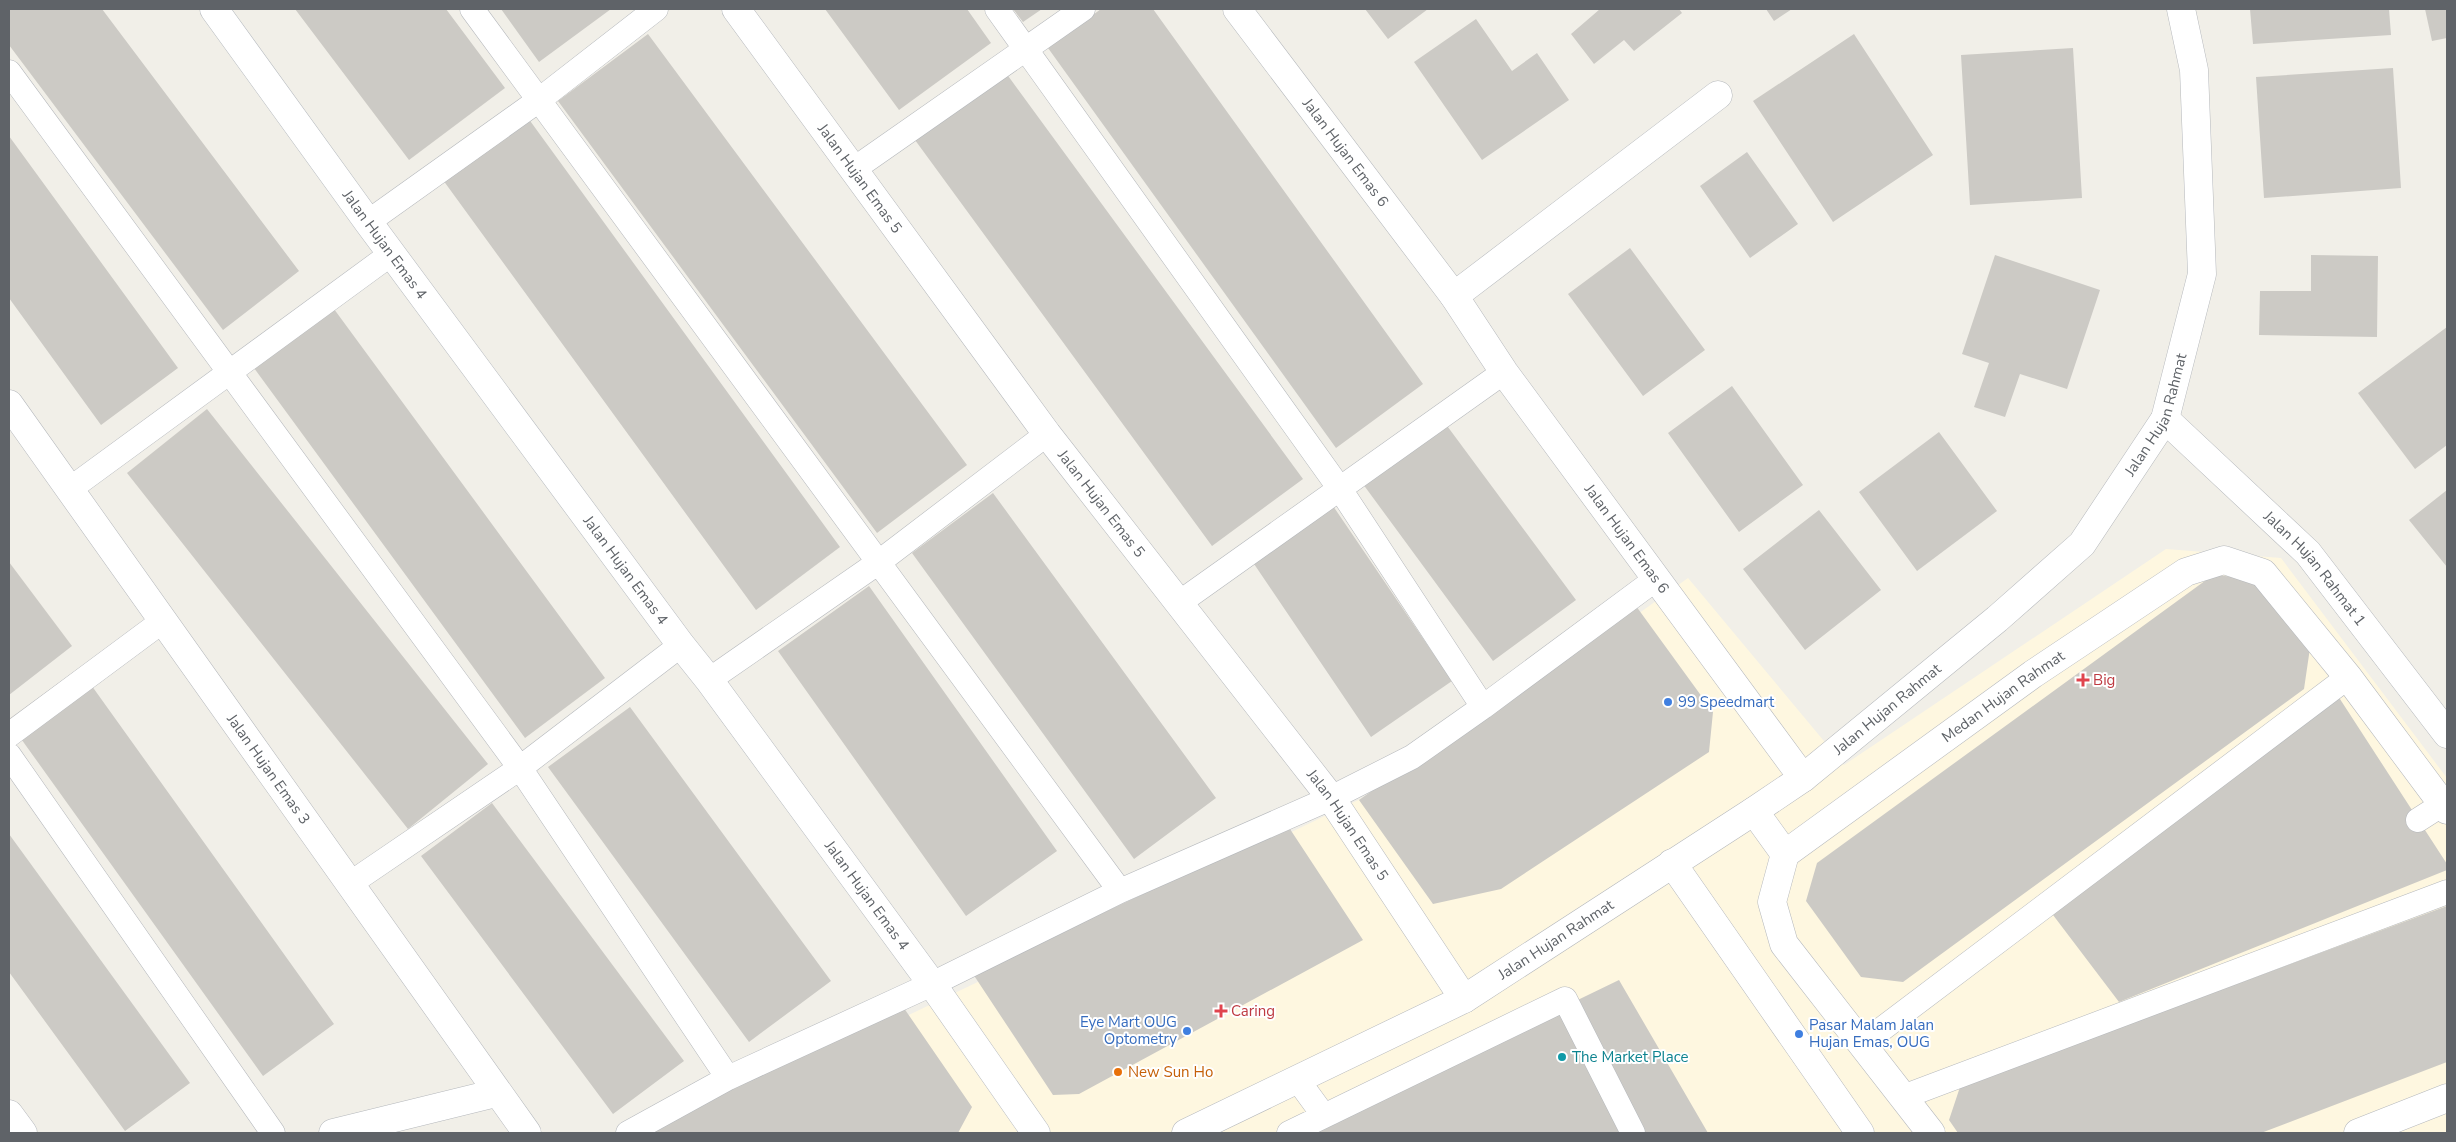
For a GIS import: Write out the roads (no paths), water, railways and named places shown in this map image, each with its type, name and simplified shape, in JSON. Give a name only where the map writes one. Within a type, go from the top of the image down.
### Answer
[{"type":"street","name":"Jalan Hujan Emas 4","points":[[214,9],[391,254],[681,645],[710,680],[932,984],[1036,1133]]},
{"type":"street","name":"Jalan Hujan Emas 5","points":[[736,9],[1047,434],[1331,798],[1464,999]]},
{"type":"street","name":"Jalan Hujan Emas 6","points":[[1237,9],[1454,296],[1504,372],[1803,778]]},
{"type":"street","name":"Jalan Hujan Rahmat","points":[[1186,1133],[1464,999],[1754,811],[1803,778],[1997,619],[2082,544],[2165,419],[2202,274],[2194,70],[2182,9]]},
{"type":"street","points":[[1454,296],[1718,94]]},
{"type":"street","name":"Jalan Hujan Emas 3","points":[[9,404],[351,883],[496,1093],[527,1133]]},
{"type":"street","name":"Jalan Hujan Rahmat 1","points":[[2165,419],[2308,553],[2447,734]]},
{"type":"street","name":"Medan Hujan Rahmat","points":[[1785,854],[2033,674],[2186,572],[2224,560],[2263,573],[2348,677],[2445,807]]},
{"type":"street","points":[[1754,811],[1785,854],[1772,902],[1784,944],[1931,1133]]},
{"type":"street","points":[[1672,863],[1860,1133]]},
{"type":"street","points":[[333,1133],[496,1093]]},
{"type":"street","points":[[2358,1133],[2447,1098]]},
{"type":"street","points":[[9,1114],[23,1133]]},
{"type":"lane","points":[[472,9],[1120,891]]},
{"type":"lane","points":[[368,222],[540,100],[656,9]]},
{"type":"lane","points":[[997,9],[1028,49],[1340,489],[1484,707]]},
{"type":"lane","points":[[854,169],[1083,9]]},
{"type":"lane","points":[[9,72],[520,768],[728,1078]]},
{"type":"lane","points":[[70,489],[391,254]]},
{"type":"lane","points":[[1179,603],[1504,372]]},
{"type":"lane","points":[[710,680],[879,562],[1047,434]]},
{"type":"lane","points":[[628,1133],[728,1078],[932,984],[1120,891],[1331,798],[1412,757],[1484,707],[1656,579]]},
{"type":"lane","points":[[9,735],[164,620]]},
{"type":"lane","points":[[351,883],[520,768],[681,645]]},
{"type":"lane","points":[[1862,1044],[2348,677]]},
{"type":"lane","points":[[9,755],[273,1133]]},
{"type":"lane","points":[[2418,820],[2445,807]]},
{"type":"lane","points":[[1903,1097],[2447,892]]},
{"type":"lane","points":[[1289,1133],[1565,998],[1633,1133]]},
{"type":"lane","points":[[1297,1079],[1324,1116]]},
{"type":"place","name":"Big","points":[[2083,680]]},
{"type":"place","name":"99 Speedmart","points":[[1668,702]]},
{"type":"place","name":"Caring","points":[[1221,1011]]},
{"type":"place","name":"Eye Mart OUG Optometry","points":[[1187,1031]]},
{"type":"place","name":"Pasar Malam Jalan Hujan Emas, OUG","points":[[1799,1034]]},
{"type":"place","name":"The Market Place","points":[[1562,1057]]},
{"type":"place","name":"New Sun Ho","points":[[1118,1072]]}]
